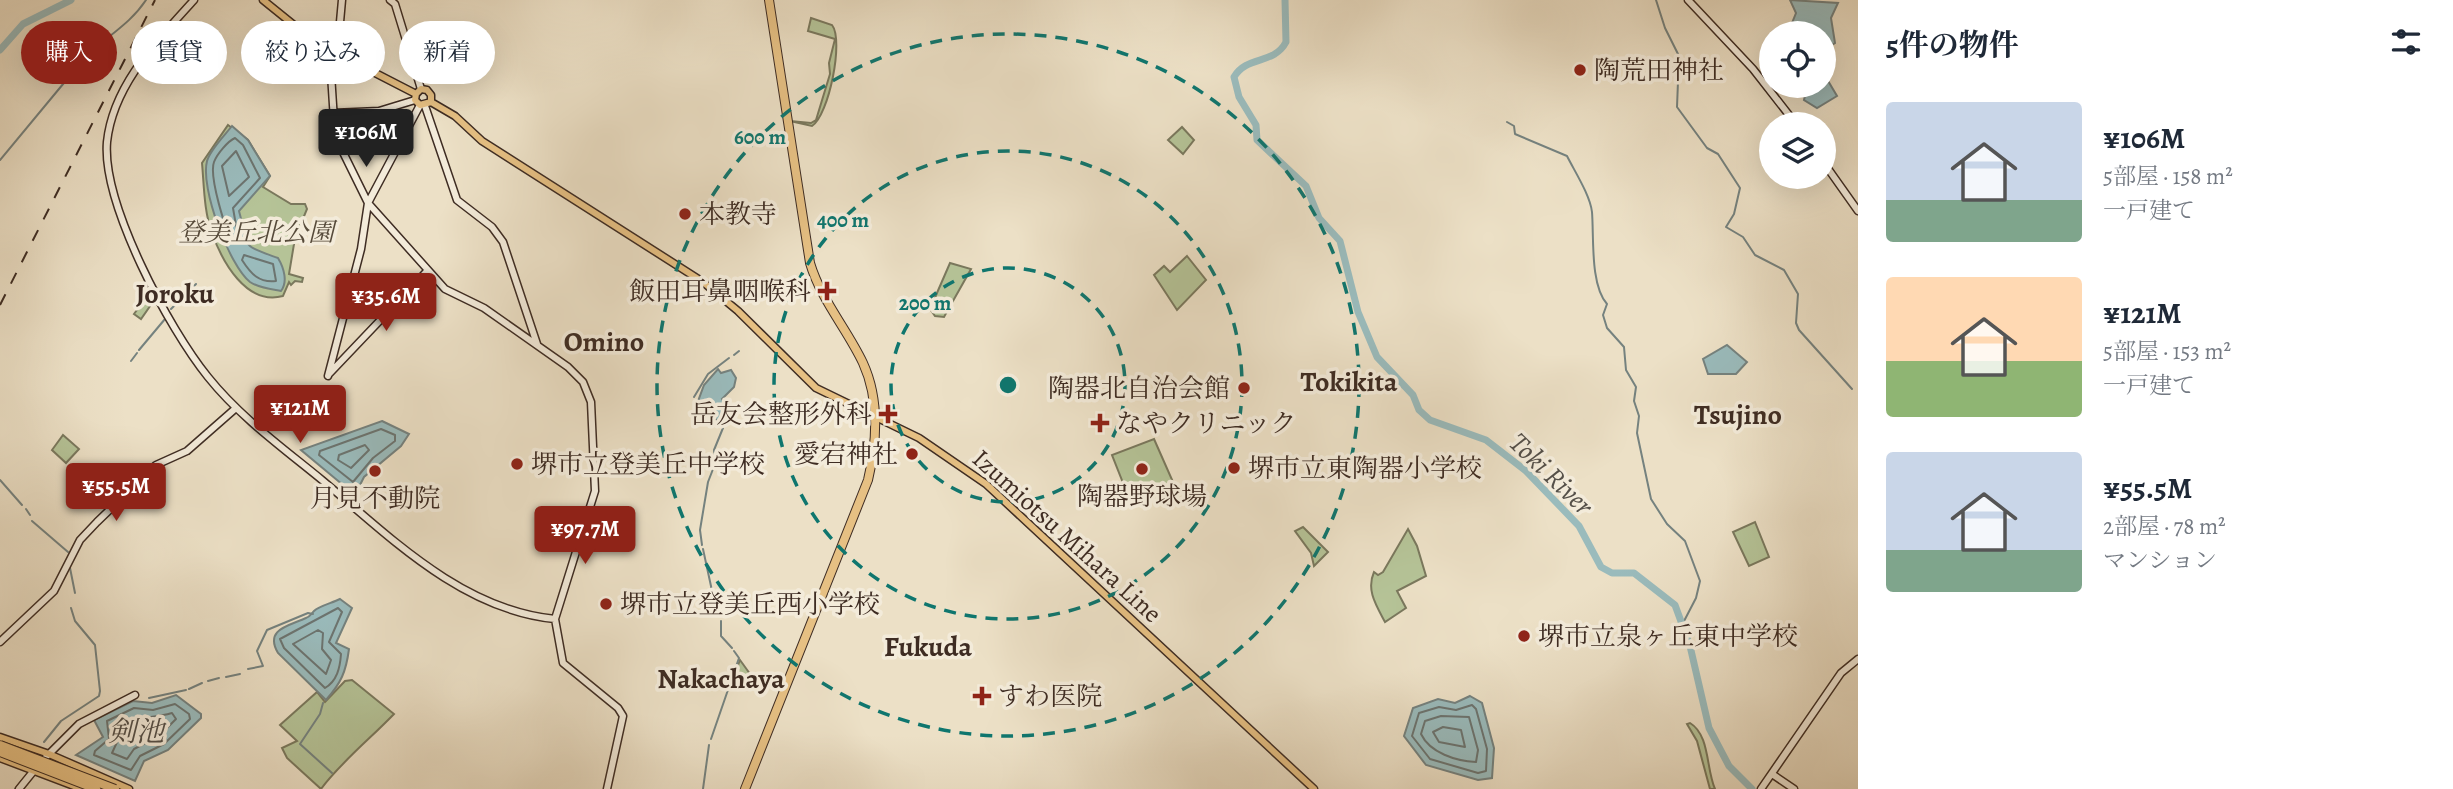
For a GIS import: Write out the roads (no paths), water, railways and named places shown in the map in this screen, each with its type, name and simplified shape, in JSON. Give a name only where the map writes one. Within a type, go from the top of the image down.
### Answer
[{"type":"highway","points":[[745,789],[867,480],[875,418],[870,381],[863,362],[827,302],[810,263],[769,0]]},
{"type":"highway","points":[[0,745],[114,789]]},
{"type":"highway","points":[[0,751],[96,789]]},
{"type":"main road","name":"Izumiotsu Mihara Line","points":[[267,1],[290,21]]},
{"type":"main road","name":"Izumiotsu Mihara Line","points":[[385,79],[455,116],[474,136],[703,282],[738,311],[816,388],[919,438],[986,484],[1314,789]]},
{"type":"main road","points":[[0,737],[49,754],[129,789]]},
{"type":"main road","points":[[0,758],[82,789]]},
{"type":"street","points":[[194,0],[127,82],[109,129],[107,172],[120,218],[175,328],[209,378],[236,408],[421,563],[477,596],[519,612],[555,619]]},
{"type":"street","points":[[340,21],[342,0]]},
{"type":"street","points":[[390,0],[395,4],[421,99],[457,200],[492,227],[503,242],[538,346]]},
{"type":"street","points":[[1688,0],[1753,69],[1787,112]]},
{"type":"street","points":[[332,84],[333,113],[340,149],[368,203],[445,289],[484,308],[538,346],[583,382],[590,397],[595,491],[555,619],[563,663],[618,708],[623,716],[607,789]]},
{"type":"street","points":[[333,113],[379,111],[421,99]]},
{"type":"street","points":[[421,99],[368,203],[361,250],[328,376],[428,270]]},
{"type":"street","points":[[1836,180],[1858,211]]},
{"type":"street","points":[[0,642],[54,590],[80,540],[97,522],[156,465],[187,451],[236,408]]},
{"type":"street","points":[[1761,789],[1841,673],[1858,659]]},
{"type":"street","points":[[19,789],[79,724],[135,695]]},
{"type":"street","points":[[1772,774],[1794,789]]},
{"type":"water","points":[[1790,0],[1838,3],[1831,21],[1793,21],[1796,13]]},
{"type":"water","points":[[1804,98],[1834,98],[1817,108]]},
{"type":"water","points":[[232,126],[248,140],[270,176],[239,211],[248,244],[278,258],[285,279],[281,291],[253,284],[242,273],[225,243],[212,207],[206,173],[207,161]]},
{"type":"water","points":[[1727,345],[1747,362],[1736,374],[1708,374],[1703,359]]},
{"type":"water","points":[[718,369],[721,373],[731,370],[736,378],[734,387],[722,399],[731,415],[723,425],[697,404],[704,385]]},
{"type":"water","points":[[382,421],[409,434],[401,446],[364,477],[355,495],[301,450]]},
{"type":"water","points":[[340,599],[352,608],[336,643],[349,649],[342,677],[326,700],[278,653],[274,639],[276,633],[286,626],[309,617],[319,608]]},
{"type":"water","name":"剣池","points":[[176,695],[201,714],[201,718],[168,750],[144,761],[135,781],[76,755],[103,737],[94,720],[133,701],[152,703]]},
{"type":"water","points":[[1470,696],[1482,703],[1494,748],[1492,778],[1478,780],[1426,765],[1404,736],[1413,708],[1438,699],[1455,703]]},
{"type":"waterway","points":[[0,50],[23,24],[71,0]]},
{"type":"waterway","points":[[117,29],[146,0]]},
{"type":"waterway","name":"Toki River","points":[[1285,0],[1286,42],[1275,54],[1239,70],[1234,77],[1239,97],[1256,125],[1257,140],[1306,186],[1319,218],[1340,241],[1358,312],[1377,357],[1413,395],[1419,410],[1430,420],[1486,440],[1526,471],[1579,526],[1601,567],[1612,573],[1634,573],[1675,605],[1690,646],[1709,728],[1729,766],[1752,789]]},
{"type":"waterway","points":[[1656,0],[1665,28],[1679,56],[1677,107],[1707,148],[1718,154],[1740,188],[1734,214],[1726,227],[1743,237],[1755,255],[1784,270],[1798,294],[1796,323],[1799,330],[1852,389]]},
{"type":"waterway","points":[[0,160],[63,84]]},
{"type":"waterway","points":[[1507,122],[1514,126],[1515,134],[1567,156],[1588,198],[1592,212],[1595,273],[1607,304],[1603,315],[1607,328],[1624,347],[1626,370],[1636,387],[1634,401],[1639,416],[1637,433],[1651,499],[1667,524],[1685,541],[1700,581],[1696,598],[1682,625]]},
{"type":"waterway","points":[[171,309],[196,284]]},
{"type":"waterway","points":[[139,350],[165,319]]},
{"type":"waterway","points":[[734,355],[739,351]]},
{"type":"waterway","points":[[131,361],[137,353]]},
{"type":"waterway","points":[[694,397],[708,374],[729,358]]},
{"type":"waterway","points":[[702,545],[700,530],[708,482],[715,464],[714,450],[723,428]]},
{"type":"waterway","points":[[0,480],[22,505]]},
{"type":"waterway","points":[[26,509],[30,515]]},
{"type":"waterway","points":[[32,521],[68,552]]},
{"type":"waterway","points":[[703,549],[717,614]]},
{"type":"waterway","points":[[70,568],[75,593]]},
{"type":"waterway","points":[[44,742],[61,721],[99,696],[95,645],[75,621],[71,608]]},
{"type":"waterway","points":[[248,669],[263,666],[257,651],[267,630],[308,613],[313,614]]},
{"type":"waterway","points":[[721,621],[721,636],[732,648]]},
{"type":"waterway","points":[[711,739],[739,658],[734,651]]},
{"type":"waterway","points":[[226,677],[240,674]]},
{"type":"waterway","points":[[208,681],[219,678]]},
{"type":"waterway","points":[[189,689],[202,683]]},
{"type":"waterway","points":[[149,698],[186,690]]},
{"type":"waterway","points":[[323,703],[320,714],[300,744],[332,773]]},
{"type":"waterway","points":[[703,789],[709,745]]},
{"type":"waterway","points":[[15,789],[24,778]]},
{"type":"railway","points":[[0,305],[155,0]]},
{"type":"place","name":"陶荒田神社","points":[[1580,70]]},
{"type":"place","name":"本教寺","points":[[685,214]]},
{"type":"place","name":"飯田耳鼻咽喉科","points":[[827,291]]},
{"type":"place","name":"陶器北自治会館","points":[[1244,388]]},
{"type":"place","name":"岳友会整形外科","points":[[888,414]]},
{"type":"place","name":"なやクリニック","points":[[1100,423]]},
{"type":"place","name":"愛宕神社","points":[[912,454]]},
{"type":"place","name":"堺市立登美丘中学校","points":[[517,464]]},
{"type":"place","name":"堺市立東陶器小学校","points":[[1234,468]]},
{"type":"place","name":"陶器野球場","points":[[1142,469]]},
{"type":"place","name":"月見不動院","points":[[375,471]]},
{"type":"place","name":"堺市立登美丘西小学校","points":[[606,604]]},
{"type":"place","name":"堺市立泉ヶ丘東中学校","points":[[1524,636]]},
{"type":"place","name":"すわ医院","points":[[982,696]]},
{"type":"district","name":"Joroku","points":[[175,294]]},
{"type":"district","name":"Omino","points":[[604,342]]},
{"type":"district","name":"Tokikita","points":[[1349,382]]},
{"type":"district","name":"Tsujino","points":[[1738,415]]},
{"type":"district","name":"Fukuda","points":[[928,647]]},
{"type":"district","name":"Nakachaya","points":[[721,679]]},
{"type":"park label","name":"登美丘北公園","points":[[256,232]]}]
